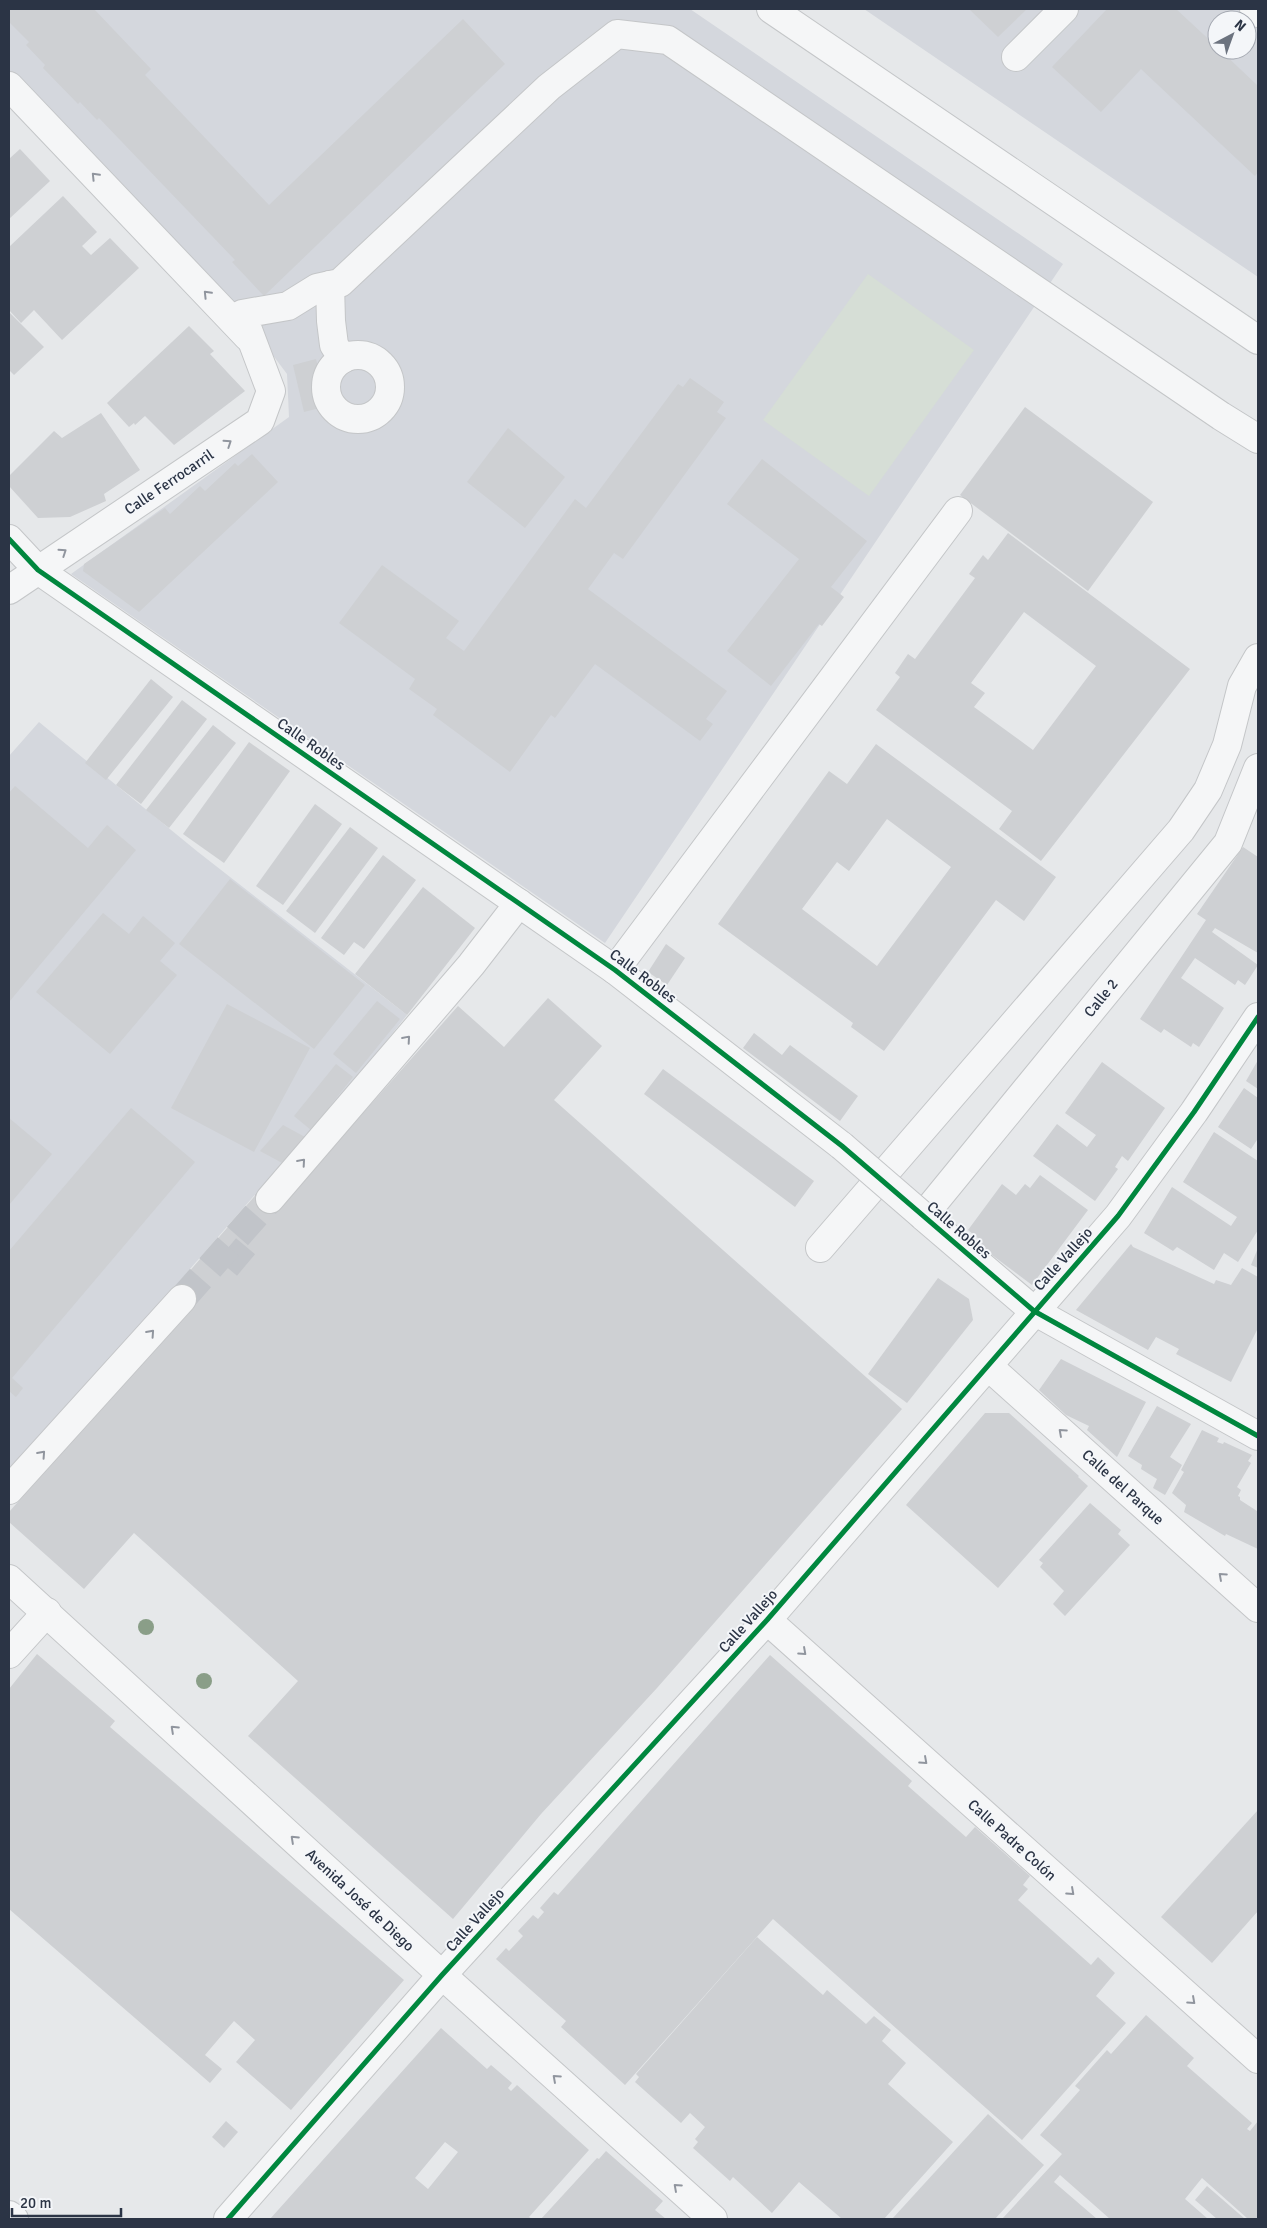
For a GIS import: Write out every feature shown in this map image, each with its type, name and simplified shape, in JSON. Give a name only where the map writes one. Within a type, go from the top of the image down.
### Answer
[{"type":"street","points":[[771,9],[1258,340]]},
{"type":"street","points":[[1016,57],[1064,9]]},
{"type":"street","points":[[1254,9],[1258,13]]},
{"type":"street","points":[[344,358],[334,345],[330,285],[340,282],[549,87],[617,34],[668,40],[1221,416],[1258,438]]},
{"type":"street","points":[[9,86],[252,342]]},
{"type":"street","name":"Calle Ferrocarril","points":[[9,590],[260,421],[270,390],[242,314],[288,306],[317,288],[330,285]]},
{"type":"street","points":[[615,970],[958,511]]},
{"type":"street","name":"Calle Robles","points":[[9,539],[38,570],[615,970],[842,1146],[1034,1311],[1258,1436]]},
{"type":"street","points":[[820,1248],[1181,830],[1208,790],[1227,745],[1242,686],[1258,658]]},
{"type":"street","name":"Calle 2","points":[[923,1216],[1228,843],[1258,768]]},
{"type":"street","points":[[270,1199],[471,965],[519,903]]},
{"type":"street","name":"Calle Vallejo","points":[[228,2219],[442,1975],[766,1620],[1118,1216],[1194,1112],[1258,1017]]},
{"type":"street","points":[[9,1490],[182,1299]]},
{"type":"street","name":"Calle del Parque","points":[[988,1366],[1258,1608]]},
{"type":"street","name":"Avenida José de Diego","points":[[9,1579],[442,1975],[713,2219]]},
{"type":"street","points":[[9,1654],[46,1612]]},
{"type":"street","name":"Calle Padre Colón","points":[[766,1620],[1258,2060]]},
{"type":"street","points":[[9,2215],[14,2219]]},
{"type":"shaded area","points":[[9,9],[690,9],[1063,264],[605,943],[71,574],[289,417],[287,374],[242,314],[9,70]]},
{"type":"shaded area","points":[[864,9],[1258,9],[1258,277]]},
{"type":"shaded area","points":[[868,274],[974,350],[869,496],[763,420]]},
{"type":"shaded area","points":[[39,722],[198,852],[407,1015],[264,1194],[259,1190],[9,1476],[9,756]]},
{"type":"building","points":[[9,9],[94,9],[151,69],[145,75],[269,205],[463,19],[505,64],[264,296],[232,262],[235,260],[99,118],[97,120],[80,102],[78,104],[43,68],[45,65],[26,45],[29,42],[9,22]]},
{"type":"building","points":[[969,9],[1027,9],[998,37]]},
{"type":"building","points":[[1107,9],[1176,9],[1207,38],[1207,60],[1231,60],[1258,86],[1258,172],[1255,176],[1141,69],[1101,112],[1052,67]]},
{"type":"building","points":[[20,149],[50,181],[9,219],[9,159]]},
{"type":"building","points":[[63,196],[97,232],[82,246],[91,255],[110,238],[139,268],[62,340],[34,310],[21,323],[9,310],[9,247]]},
{"type":"building","points":[[9,312],[44,347],[14,375],[9,370]]},
{"type":"building","points":[[189,326],[214,351],[210,354],[245,391],[174,445],[145,416],[135,425],[134,423],[129,427],[107,403]]},
{"type":"building","points":[[316,359],[322,383],[315,385],[320,408],[304,412],[293,365]]},
{"type":"building","points":[[690,378],[724,402],[717,412],[726,418],[623,559],[614,553],[588,589],[727,691],[706,719],[713,724],[700,741],[595,664],[555,718],[551,715],[510,772],[433,715],[437,709],[409,689],[415,679],[339,623],[382,565],[459,621],[446,638],[464,651],[575,499],[586,508],[678,384],[683,387]]},
{"type":"building","points":[[1025,407],[1153,502],[1088,591],[960,495]]},
{"type":"building","points":[[101,413],[140,470],[104,494],[106,501],[70,517],[38,518],[9,486],[9,476],[54,431],[62,438]]},
{"type":"building","points":[[508,428],[565,477],[525,528],[467,482]]},
{"type":"building","points":[[252,454],[278,482],[139,612],[83,571],[84,564],[165,508],[170,514],[200,486],[205,491],[235,463],[238,466]]},
{"type":"building","points":[[762,459],[867,541],[831,587],[844,597],[822,626],[819,624],[771,686],[727,651],[799,559],[727,504]]},
{"type":"building","points":[[1008,533],[1190,669],[1041,861],[999,829],[1012,811],[876,710],[900,677],[895,673],[908,654],[915,659],[975,578],[969,574],[983,555],[988,560]],"holes":[[[1024,612],[1096,666],[1033,750],[974,707],[985,693],[971,683]]]},
{"type":"building","points":[[151,679],[173,697],[106,780],[85,763]]},
{"type":"building","points":[[182,700],[207,719],[141,804],[116,785]]},
{"type":"building","points":[[213,725],[236,743],[169,828],[146,810]]},
{"type":"building","points":[[249,742],[290,771],[224,863],[183,834]]},
{"type":"building","points":[[876,744],[1056,877],[1024,921],[996,900],[884,1051],[851,1027],[853,1023],[718,924],[829,771],[847,784]],"holes":[[[887,819],[951,867],[877,966],[802,909],[837,862],[849,871]]]},
{"type":"building","points":[[15,786],[88,848],[107,825],[136,850],[9,1002],[9,793]]},
{"type":"building","points":[[315,804],[342,824],[283,905],[256,886]]},
{"type":"building","points":[[350,827],[378,848],[315,933],[286,911]]},
{"type":"building","points":[[1243,847],[1258,857],[1258,953],[1215,928],[1212,932],[1258,965],[1245,985],[1238,980],[1235,985],[1195,958],[1181,978],[1224,1008],[1199,1047],[1193,1043],[1191,1047],[1164,1029],[1161,1033],[1140,1019],[1206,920],[1197,914]]},
{"type":"building","points":[[383,855],[416,880],[364,949],[354,942],[344,955],[321,938]]},
{"type":"building","points":[[230,879],[365,985],[314,1049],[179,944]]},
{"type":"building","points":[[423,887],[475,928],[407,1015],[355,974]]},
{"type":"building","points":[[103,913],[129,934],[143,916],[175,943],[160,961],[177,975],[110,1054],[36,992]]},
{"type":"building","points":[[666,944],[685,958],[667,985],[648,972]]},
{"type":"building","points":[[548,998],[602,1046],[554,1100],[902,1409],[657,1688],[541,1814],[453,1919],[248,1736],[298,1681],[134,1533],[84,1589],[9,1522],[9,1512],[190,1308],[174,1289],[260,1190],[279,1208],[458,1006],[504,1047]]},
{"type":"building","points":[[377,1001],[400,1019],[356,1073],[333,1054]]},
{"type":"building","points":[[227,1004],[310,1048],[254,1152],[171,1108]]},
{"type":"building","points":[[754,1033],[782,1055],[790,1045],[858,1096],[840,1121],[743,1048]]},
{"type":"building","points":[[1258,1060],[1258,1089],[1246,1081]]},
{"type":"building","points":[[1102,1062],[1165,1108],[1128,1161],[1122,1156],[1115,1167],[1118,1169],[1095,1201],[1033,1156],[1057,1124],[1087,1147],[1096,1135],[1065,1113]]},
{"type":"building","points":[[336,1064],[353,1077],[311,1130],[294,1116]]},
{"type":"building","points":[[663,1069],[814,1181],[795,1207],[644,1094]]},
{"type":"building","points":[[1244,1088],[1258,1098],[1258,1141],[1251,1149],[1218,1127]]},
{"type":"building","points":[[131,1108],[195,1162],[12,1378],[23,1388],[16,1397],[9,1391],[9,1251]]},
{"type":"building","points":[[9,1118],[52,1154],[9,1205]]},
{"type":"building","points":[[283,1125],[305,1137],[284,1164],[260,1151]]},
{"type":"building","points":[[1214,1132],[1258,1161],[1258,1230],[1238,1262],[1224,1253],[1214,1270],[1177,1247],[1173,1251],[1144,1233],[1172,1187],[1231,1226],[1237,1217],[1183,1182]]},
{"type":"building","points":[[1040,1175],[1088,1210],[1032,1285],[980,1246],[983,1242],[968,1230],[1002,1184],[1016,1195],[1025,1184],[1030,1188]]},
{"type":"building","points":[[1131,1244],[1133,1247],[1214,1284],[1216,1280],[1231,1285],[1242,1268],[1258,1277],[1258,1328],[1231,1382],[1176,1354],[1179,1349],[1156,1337],[1148,1350],[1076,1310]]},
{"type":"building","points":[[1258,1248],[1258,1268],[1251,1265]]},
{"type":"building","points":[[938,1278],[969,1299],[973,1320],[907,1403],[868,1374]]},
{"type":"building","points":[[1061,1359],[1146,1402],[1117,1457],[1087,1430],[1089,1426],[1066,1415],[1039,1390]]},
{"type":"building","points":[[1157,1406],[1191,1424],[1170,1457],[1182,1465],[1165,1495],[1153,1488],[1157,1479],[1141,1469],[1142,1465],[1128,1456]]},
{"type":"building","points":[[985,1413],[1009,1413],[1088,1486],[998,1588],[906,1505]]},
{"type":"building","points":[[1202,1430],[1219,1438],[1217,1442],[1223,1444],[1224,1442],[1252,1455],[1248,1461],[1251,1463],[1237,1487],[1241,1490],[1238,1496],[1240,1500],[1257,1511],[1258,1509],[1258,1549],[1226,1534],[1225,1536],[1184,1512],[1186,1505],[1172,1493],[1184,1472],[1181,1470]]},
{"type":"building","points":[[1090,1503],[1121,1530],[1118,1534],[1130,1545],[1065,1616],[1053,1604],[1064,1591],[1040,1567],[1043,1563],[1039,1560]]},
{"type":"building","points":[[37,1654],[115,1721],[110,1727],[404,1980],[291,2110],[236,2062],[255,2040],[234,2021],[205,2055],[222,2069],[210,2083],[9,1909],[9,1689]]},
{"type":"building","points":[[770,1655],[912,1781],[908,1786],[966,1837],[975,1827],[1030,1876],[1023,1885],[1028,1889],[1018,1900],[1091,1965],[1098,1957],[1115,1973],[1096,1996],[1126,2023],[1022,2140],[773,1919],[625,2085],[561,2027],[566,2021],[496,1959],[506,1948],[509,1951],[523,1936],[518,1931],[533,1915],[538,1919],[544,1912],[540,1908],[554,1892],[558,1895]]},
{"type":"building","points":[[1258,1810],[1258,1911],[1212,1963],[1161,1917]]},
{"type":"building","points":[[757,1937],[823,1995],[827,1990],[866,2024],[874,2016],[891,2030],[882,2041],[906,2063],[888,2084],[953,2142],[884,2219],[842,2219],[799,2182],[772,2213],[733,2177],[730,2181],[693,2148],[698,2142],[695,2139],[705,2127],[690,2113],[681,2123],[635,2082],[639,2077],[636,2074]]},
{"type":"building","points":[[1146,2015],[1194,2058],[1187,2066],[1252,2123],[1247,2129],[1250,2131],[1258,2121],[1258,2219],[1248,2219],[1202,2178],[1185,2199],[1208,2219],[1110,2219],[1060,2175],[1054,2182],[1097,2219],[1002,2219],[1062,2154],[1040,2135],[1080,2090],[1075,2086],[1107,2050],[1111,2054]]},
{"type":"building","points":[[441,2028],[487,2069],[491,2065],[512,2083],[508,2088],[511,2091],[517,2085],[589,2150],[529,2217],[532,2219],[270,2219]],"holes":[[[445,2142],[458,2152],[428,2189],[415,2178]]]},
{"type":"building","points":[[988,2114],[1044,2165],[995,2219],[892,2219]]},
{"type":"building","points":[[226,2121],[238,2132],[224,2148],[212,2137]]},
{"type":"building","points":[[606,2151],[663,2201],[655,2210],[666,2219],[541,2219],[597,2158],[599,2159]]},
{"type":"building","points":[[1207,2186],[1245,2219],[1217,2219],[1195,2200]]},
{"type":"tunnel","points":[[182,1299],[270,1199]]},
{"type":"tunnel","points":[[227,1249],[246,1265]]},
{"type":"cycle path","points":[[9,539],[38,570],[615,970],[842,1146],[1034,1311],[1258,1436]]},
{"type":"cycle path","points":[[228,2219],[442,1975],[767,1620],[1118,1216],[1194,1112],[1258,1017]]}]
